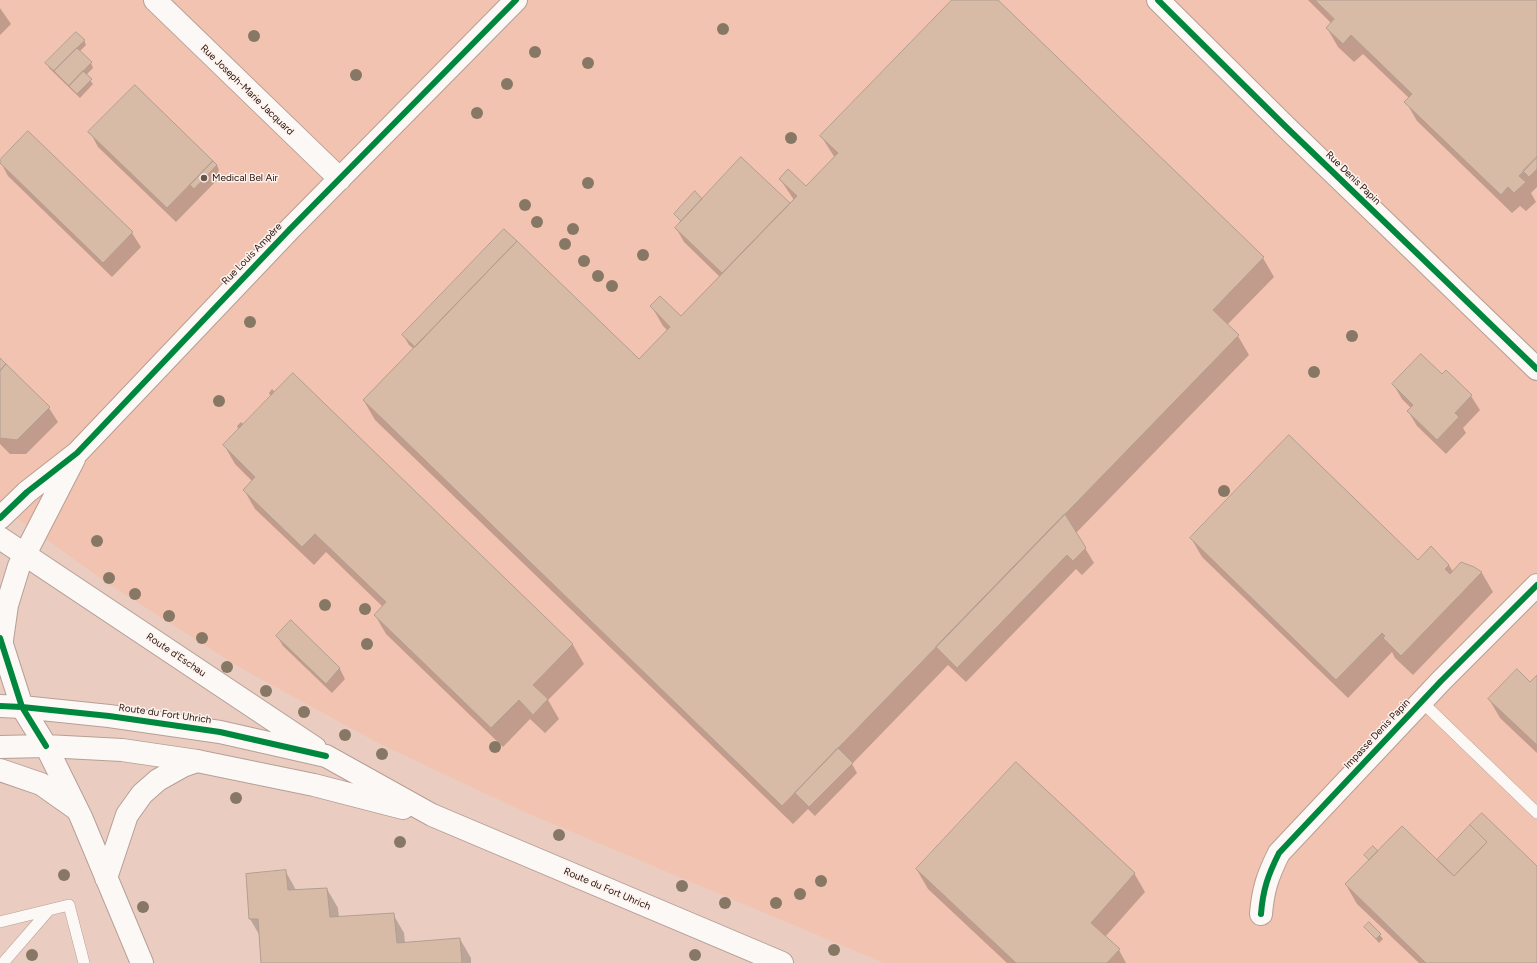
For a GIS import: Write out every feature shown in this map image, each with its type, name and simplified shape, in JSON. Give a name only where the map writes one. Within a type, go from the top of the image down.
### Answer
[{"type":"street","name":"Rue Joseph-Marie Jacquard","points":[[155,0],[340,179]]},
{"type":"street","name":"Rue Louis Ampère","points":[[0,518],[26,492],[77,453],[340,179],[516,0]]},
{"type":"street","name":"Rue Denis Papin","points":[[1158,0],[1296,137],[1537,369]]},
{"type":"street","points":[[77,453],[22,560],[6,605],[1,639],[22,707],[46,746],[77,809],[142,963]]},
{"type":"street","name":"Route d'Eschau","points":[[0,538],[22,560],[326,756]]},
{"type":"street","points":[[0,580],[22,560]]},
{"type":"street","name":"Impasse Denis Papin","points":[[1261,914],[1263,893],[1271,869],[1279,853],[1422,702],[1537,585]]},
{"type":"street","points":[[0,687],[22,707]]},
{"type":"street","name":"Route du Fort Uhrich","points":[[0,706],[110,716],[220,732],[326,756],[432,815],[782,963]]},
{"type":"street","name":"Route du Fort Uhrich","points":[[0,747],[46,746],[122,750],[196,761],[314,785],[432,815]]},
{"type":"street","points":[[106,878],[127,815],[138,799],[158,780],[183,766],[196,761]]},
{"type":"street","points":[[0,770],[40,784],[77,809]]},
{"type":"lane","points":[[1422,702],[1537,813]]},
{"type":"lane","points":[[0,922],[69,905],[84,963]]},
{"type":"lane","points":[[3,963],[48,910]]},
{"type":"shaded area","points":[[0,0],[1537,0],[1537,963],[884,963],[527,813],[380,744],[239,667],[107,583],[0,506]]},
{"type":"building","points":[[952,0],[998,0],[1264,257],[1213,310],[1239,335],[782,806],[363,400],[517,241],[639,359],[670,327],[650,306],[660,296],[681,316],[797,196],[779,179],[788,169],[806,186],[838,153],[820,136]]},
{"type":"building","points":[[1315,0],[1537,0],[1537,157],[1519,176],[1526,182],[1514,193],[1508,187],[1501,195],[1404,102],[1412,94],[1351,35],[1343,44],[1326,28],[1334,19]]},
{"type":"building","points":[[76,32],[85,40],[54,71],[45,63]]},
{"type":"building","points":[[77,48],[92,62],[69,86],[54,71]]},
{"type":"building","points":[[83,71],[92,79],[77,94],[69,86]]},
{"type":"building","points":[[135,85],[213,161],[167,208],[88,132]]},
{"type":"building","points":[[28,131],[133,232],[103,263],[0,163],[0,160]]},
{"type":"building","points":[[741,157],[790,203],[722,273],[675,228]]},
{"type":"building","points":[[1537,157],[1537,169],[1529,177],[1523,171]]},
{"type":"building","points":[[213,161],[217,165],[194,189],[190,185]]},
{"type":"building","points":[[695,191],[702,199],[681,221],[674,214]]},
{"type":"building","points":[[504,229],[517,241],[415,347],[402,335]]},
{"type":"building","points":[[1421,354],[1442,374],[1446,370],[1472,395],[1455,413],[1459,417],[1437,440],[1407,411],[1413,405],[1392,384]]},
{"type":"building","points":[[0,358],[6,364],[0,371]]},
{"type":"building","points":[[6,364],[50,407],[17,440],[0,438],[0,371]]},
{"type":"building","points":[[293,373],[573,644],[533,685],[548,699],[533,715],[519,700],[491,728],[374,615],[386,602],[315,534],[302,547],[243,490],[255,477],[223,445]]},
{"type":"building","points":[[1289,435],[1418,560],[1431,546],[1449,565],[1445,569],[1450,574],[1461,562],[1482,572],[1401,656],[1383,638],[1385,636],[1382,633],[1336,680],[1190,538]]},
{"type":"building","points":[[1065,514],[1086,548],[1073,561],[1067,555],[957,668],[936,647]]},
{"type":"building","points":[[291,620],[340,668],[326,684],[276,636]]},
{"type":"building","points":[[1517,669],[1530,682],[1537,675],[1537,745],[1488,699]]},
{"type":"building","points":[[838,748],[853,763],[809,807],[795,793]]},
{"type":"building","points":[[1016,762],[1135,873],[1091,923],[1120,949],[1107,963],[1016,963],[916,869]]},
{"type":"building","points":[[1482,813],[1537,866],[1537,963],[1426,963],[1345,884],[1402,826],[1454,876],[1487,842],[1470,825]]},
{"type":"building","points":[[1470,825],[1487,842],[1454,876],[1437,860]]},
{"type":"building","points":[[1373,846],[1378,851],[1369,860],[1364,855]]},
{"type":"building","points":[[286,870],[288,890],[327,888],[330,917],[394,913],[397,943],[460,938],[462,963],[261,963],[258,919],[249,919],[246,874]]},
{"type":"building","points":[[1369,922],[1381,934],[1376,939],[1364,927]]},
{"type":"cycle path","points":[[0,518],[27,492],[77,453],[290,229],[516,0]]},
{"type":"cycle path","points":[[1158,0],[1285,126],[1537,369]]},
{"type":"cycle path","points":[[1261,914],[1267,882],[1279,853],[1441,681],[1537,585]]},
{"type":"cycle path","points":[[0,638],[22,707],[46,746]]},
{"type":"cycle path","points":[[0,706],[109,716],[220,732],[326,756]]},
{"type":"place","name":"Medical Bel Air","points":[[204,178]]}]
